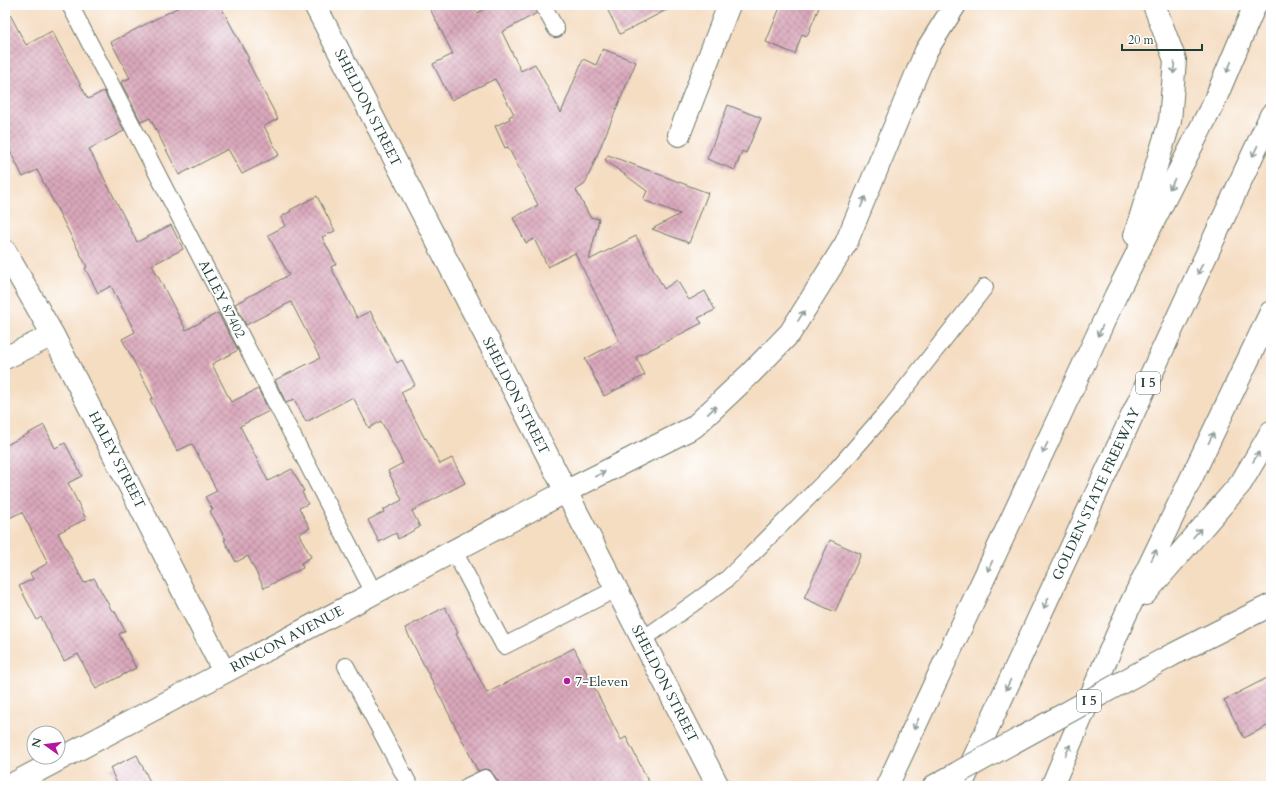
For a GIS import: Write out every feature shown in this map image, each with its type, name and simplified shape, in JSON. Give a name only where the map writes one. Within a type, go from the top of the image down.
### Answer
[{"type":"main road","name":"SHELDON STREET","points":[[315,5],[718,786]]},
{"type":"main road","points":[[679,135],[729,5]]},
{"type":"main road","name":"RINCON AVENUE","points":[[9,786],[565,492],[694,427],[750,374],[790,333],[846,243],[926,51],[955,5]]},
{"type":"main road","points":[[1116,295],[1170,121],[1175,60],[1154,5]]},
{"type":"main road","points":[[887,786],[1116,295],[1214,102],[1255,5]]},
{"type":"main road","name":"GOLDEN STATE FREEWAY","points":[[961,786],[1271,115]]},
{"type":"main road","name":"HALEY STREET","points":[[5,251],[53,335],[224,672]]},
{"type":"main road","name":"I 5","points":[[1052,786],[1126,616],[1271,312]]},
{"type":"main road","points":[[5,358],[53,335]]},
{"type":"main road","points":[[1126,616],[1241,483],[1271,432]]},
{"type":"main road","points":[[934,786],[1170,656],[1271,604]]},
{"type":"lane","name":"ALLEY 87402","points":[[70,5],[374,593]]},
{"type":"lane","points":[[543,5],[556,30]]},
{"type":"lane","points":[[642,640],[726,580],[836,470],[890,408],[984,287]]},
{"type":"lane","points":[[454,551],[504,646],[616,589]]},
{"type":"lane","points":[[346,666],[410,786]]},
{"type":"lane","points":[[468,786],[485,778],[490,786]]},
{"type":"building","points":[[5,5],[26,45],[52,31],[88,99],[104,91],[124,131],[89,149],[137,242],[171,225],[183,249],[152,265],[186,330],[218,313],[238,350],[212,364],[231,402],[258,389],[269,411],[240,426],[268,481],[292,469],[304,491],[302,492],[308,504],[299,508],[310,528],[299,534],[311,557],[301,563],[303,568],[264,588],[248,556],[236,562],[224,540],[226,540],[210,511],[213,510],[205,497],[217,491],[192,444],[177,451],[150,399],[153,398],[122,339],[135,332],[111,286],[98,293],[85,268],[87,267],[37,170],[23,177],[5,141]]},
{"type":"building","points":[[183,5],[220,5],[249,59],[247,60],[278,119],[264,126],[279,155],[242,174],[228,149],[179,175],[150,118],[141,122],[121,82],[130,78],[111,42]]},
{"type":"building","points":[[428,5],[473,5],[477,13],[491,5],[534,5],[537,13],[502,32],[521,71],[535,64],[561,113],[583,59],[596,65],[603,49],[636,62],[585,184],[576,190],[590,217],[599,219],[589,260],[636,236],[664,289],[677,280],[689,300],[705,291],[715,310],[698,318],[702,323],[636,357],[645,375],[604,396],[585,359],[619,341],[575,253],[548,267],[534,239],[526,243],[513,218],[538,205],[508,147],[505,148],[495,126],[510,119],[509,117],[514,114],[495,79],[451,100],[433,64],[453,54]]},
{"type":"building","points":[[605,5],[676,5],[620,34]]},
{"type":"building","points":[[781,5],[820,5],[807,36],[802,34],[795,54],[766,42]]},
{"type":"building","points":[[728,105],[761,118],[746,153],[742,151],[735,170],[707,159]]},
{"type":"building","points":[[608,155],[708,193],[689,243],[652,229],[680,214],[643,200],[647,191],[605,160]]},
{"type":"building","points":[[317,196],[335,231],[322,237],[336,264],[331,267],[357,318],[370,311],[397,363],[402,360],[415,385],[401,392],[425,439],[426,438],[440,464],[452,458],[465,483],[412,511],[420,527],[398,539],[396,533],[379,542],[368,520],[384,512],[383,510],[402,500],[388,471],[403,463],[381,421],[369,428],[353,397],[306,422],[294,399],[286,403],[275,380],[320,358],[291,302],[246,325],[235,304],[289,275],[268,235],[285,226],[281,217],[291,211],[290,210]]},
{"type":"building","points":[[44,425],[55,448],[65,443],[82,476],[68,483],[86,519],[58,533],[84,583],[94,578],[112,611],[114,610],[125,631],[119,634],[136,668],[96,689],[78,654],[64,661],[41,617],[37,620],[19,586],[33,579],[30,573],[48,563],[22,512],[5,520],[5,446]]},
{"type":"building","points":[[830,540],[861,554],[835,612],[804,598]]},
{"type":"building","points":[[445,607],[458,633],[456,634],[487,693],[574,648],[621,740],[626,737],[651,786],[499,786],[498,781],[490,770],[485,769],[478,771],[405,628]]},
{"type":"building","points":[[1271,676],[1271,724],[1244,738],[1224,700]]},
{"type":"building","points":[[137,755],[152,786],[118,786],[110,768]]},
{"type":"place","name":"7-Eleven","points":[[567,681]]}]
